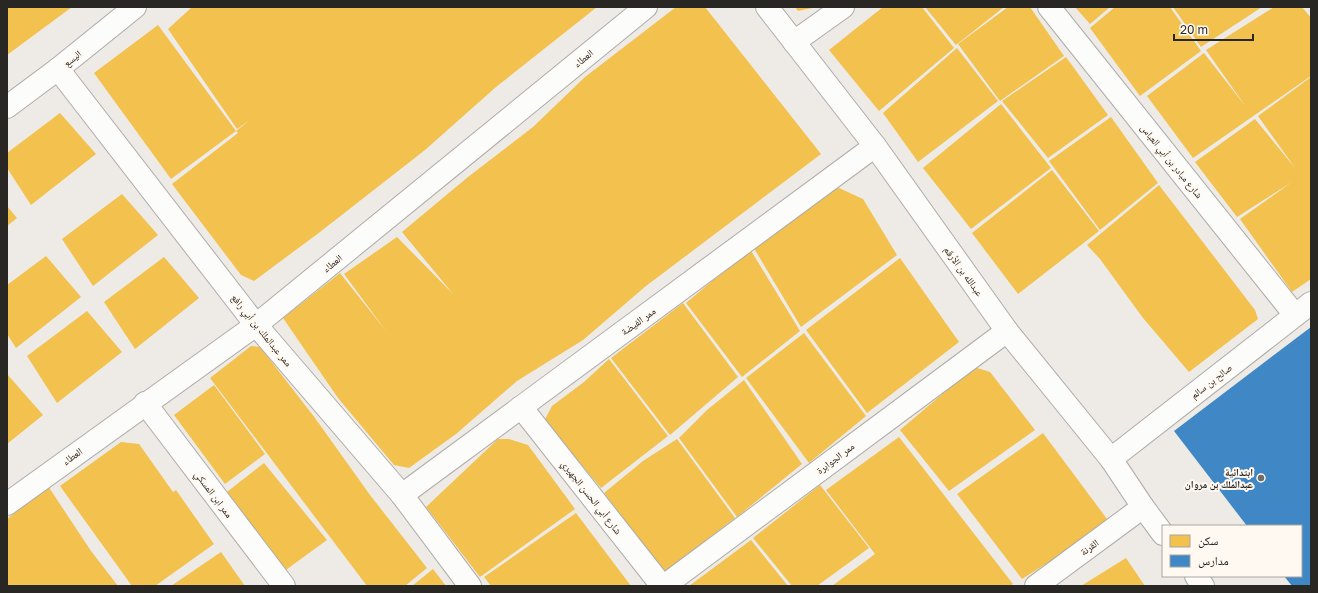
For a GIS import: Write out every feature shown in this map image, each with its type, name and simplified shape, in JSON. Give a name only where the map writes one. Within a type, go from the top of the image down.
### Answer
[{"type":"street","name":"اليسع","points":[[7,106],[58,69],[135,7]]},
{"type":"street","name":"العطاء","points":[[7,504],[145,403],[256,325],[646,7]]},
{"type":"street","name":"عبدالله بن الأرقم","points":[[766,7],[875,146],[1007,331],[1111,459],[1162,533]]},
{"type":"street","points":[[794,42],[843,7]]},
{"type":"street","name":"شارع مبادر بن أبي العباس","points":[[1049,7],[1303,309]]},
{"type":"street","name":"ممر عبدالملك بن أبي رافع","points":[[58,69],[256,325],[402,495],[470,586]]},
{"type":"street","name":"ممر الفيضة","points":[[402,495],[875,146]]},
{"type":"street","name":"صالح بن سالم","points":[[1111,459],[1303,309]]},
{"type":"street","name":"ممر الجوابرة","points":[[663,586],[1007,331]]},
{"type":"street","name":"ممر ابن المسكي","points":[[145,403],[284,586]]},
{"type":"street","name":"شارع أبي الحسن الجهيري","points":[[521,407],[663,586]]},
{"type":"street","name":"القرنة","points":[[1036,586],[1143,507]]},
{"type":"street","points":[[1197,577],[1203,586]]},
{"type":"building: سكن","points":[[7,7],[72,7],[7,55]]},
{"type":"building: سكن","points":[[192,7],[597,7],[496,87],[425,150],[320,232],[254,281],[241,275],[172,184],[238,133],[236,131],[250,120],[237,129],[168,29]]},
{"type":"building: سكن","points":[[676,7],[705,7],[821,154],[646,286],[583,340],[517,381],[456,434],[409,468],[394,465],[338,398],[283,318],[340,273],[386,331],[344,274],[397,237],[453,294],[402,232],[468,177],[533,127],[585,77]]},
{"type":"building: سكن","points":[[795,7],[817,7],[798,11]]},
{"type":"building: سكن","points":[[883,7],[922,7],[954,48],[879,111],[829,50]]},
{"type":"building: سكن","points":[[925,7],[1004,7],[956,45]]},
{"type":"building: سكن","points":[[1008,7],[1030,7],[1064,56],[1000,101],[958,44]]},
{"type":"building: سكن","points":[[1075,7],[1110,7],[1090,24]]},
{"type":"building: سكن","points":[[1115,7],[1170,7],[1201,51],[1140,96],[1090,28]]},
{"type":"building: سكن","points":[[1173,7],[1262,7],[1201,47]]},
{"type":"building: سكن","points":[[1274,7],[1302,7],[1311,18],[1311,76],[1193,158],[1147,96],[1204,53],[1246,107],[1206,50]]},
{"type":"building: سكن","points":[[158,25],[236,131],[171,179],[94,73]]},
{"type":"building: سكن","points":[[957,48],[998,101],[918,162],[883,113]]},
{"type":"building: سكن","points":[[1066,57],[1108,115],[1048,158],[1002,101]]},
{"type":"building: سكن","points":[[1311,77],[1311,279],[1292,292],[1240,219],[1292,182],[1237,217],[1195,162],[1255,119],[1295,168],[1258,116]]},
{"type":"building: سكن","points":[[1001,104],[1051,168],[971,229],[923,168]]},
{"type":"building: سكن","points":[[60,113],[96,154],[31,205],[7,168],[7,153]]},
{"type":"building: سكن","points":[[1111,117],[1158,183],[1100,230],[1049,161]]},
{"type":"building: سكن","points":[[1052,170],[1099,231],[1018,294],[972,233]]},
{"type":"building: سكن","points":[[1159,185],[1255,310],[1258,319],[1189,372],[1143,318],[1100,259],[1087,245]]},
{"type":"building: سكن","points":[[839,188],[863,199],[897,255],[801,327],[752,245],[824,190]]},
{"type":"building: سكن","points":[[122,194],[158,235],[93,286],[62,239]]},
{"type":"building: سكن","points":[[7,206],[17,218],[7,226]]},
{"type":"building: سكن","points":[[750,249],[800,331],[742,377],[686,303]]},
{"type":"building: سكن","points":[[46,256],[81,297],[16,348],[7,334],[7,285]]},
{"type":"building: سكن","points":[[164,257],[199,298],[135,349],[104,302]]},
{"type":"building: سكن","points":[[900,258],[959,342],[867,413],[806,330]]},
{"type":"building: سكن","points":[[683,303],[738,377],[670,435],[611,358]]},
{"type":"building: سكن","points":[[87,311],[122,352],[57,403],[27,356]]},
{"type":"building: سكن","points":[[804,333],[866,416],[809,463],[746,378]]},
{"type":"building: سكن","points":[[251,346],[260,347],[315,418],[370,495],[427,568],[405,586],[367,586],[210,378]]},
{"type":"building: سكن","points":[[609,359],[668,436],[601,488],[544,421],[552,406],[584,382]]},
{"type":"building: سكن","points":[[974,367],[990,372],[1035,430],[949,491],[900,430]]},
{"type":"building: سكن","points":[[7,374],[43,415],[7,444]]},
{"type":"building: سكن","points":[[744,380],[802,464],[737,517],[679,438],[707,410]]},
{"type":"building: سكن","points":[[214,385],[265,454],[225,484],[174,415]]},
{"type":"building: سكن","points":[[1043,433],[1110,523],[1022,579],[957,494]]},
{"type":"building: سكن","points":[[899,437],[1013,584],[1010,586],[832,586],[875,554],[826,490]]},
{"type":"building: سكن","points":[[498,439],[509,439],[528,445],[575,509],[480,577],[426,507]]},
{"type":"building: سكن","points":[[677,439],[735,518],[663,573],[604,493],[643,461]]},
{"type":"building: سكن","points":[[121,442],[139,444],[173,492],[176,490],[214,544],[155,586],[132,586],[60,486]]},
{"type":"building: سكن","points":[[264,463],[327,540],[283,572],[223,495]]},
{"type":"building: سكن","points":[[820,485],[869,548],[817,586],[792,586],[753,538]]},
{"type":"building: سكن","points":[[48,486],[91,551],[118,586],[7,586],[7,519]]},
{"type":"building: سكن","points":[[576,513],[631,586],[491,586],[484,577]]},
{"type":"building: سكن","points":[[751,540],[788,586],[689,586]]},
{"type":"building: سكن","points":[[221,552],[245,586],[171,586]]},
{"type":"building: سكن","points":[[1126,558],[1145,586],[1081,586]]},
{"type":"building: سكن","points":[[433,569],[446,586],[412,586]]},
{"type":"building: مدارس","name":"ابتدائية عبدالملك بن مروان","points":[[1311,327],[1311,586],[1292,586],[1285,577],[1302,577],[1302,525],[1246,525],[1174,431]]},
{"type":"place","name":"ابتدائية عبدالملك بن مروان","points":[[1261,478]]}]
